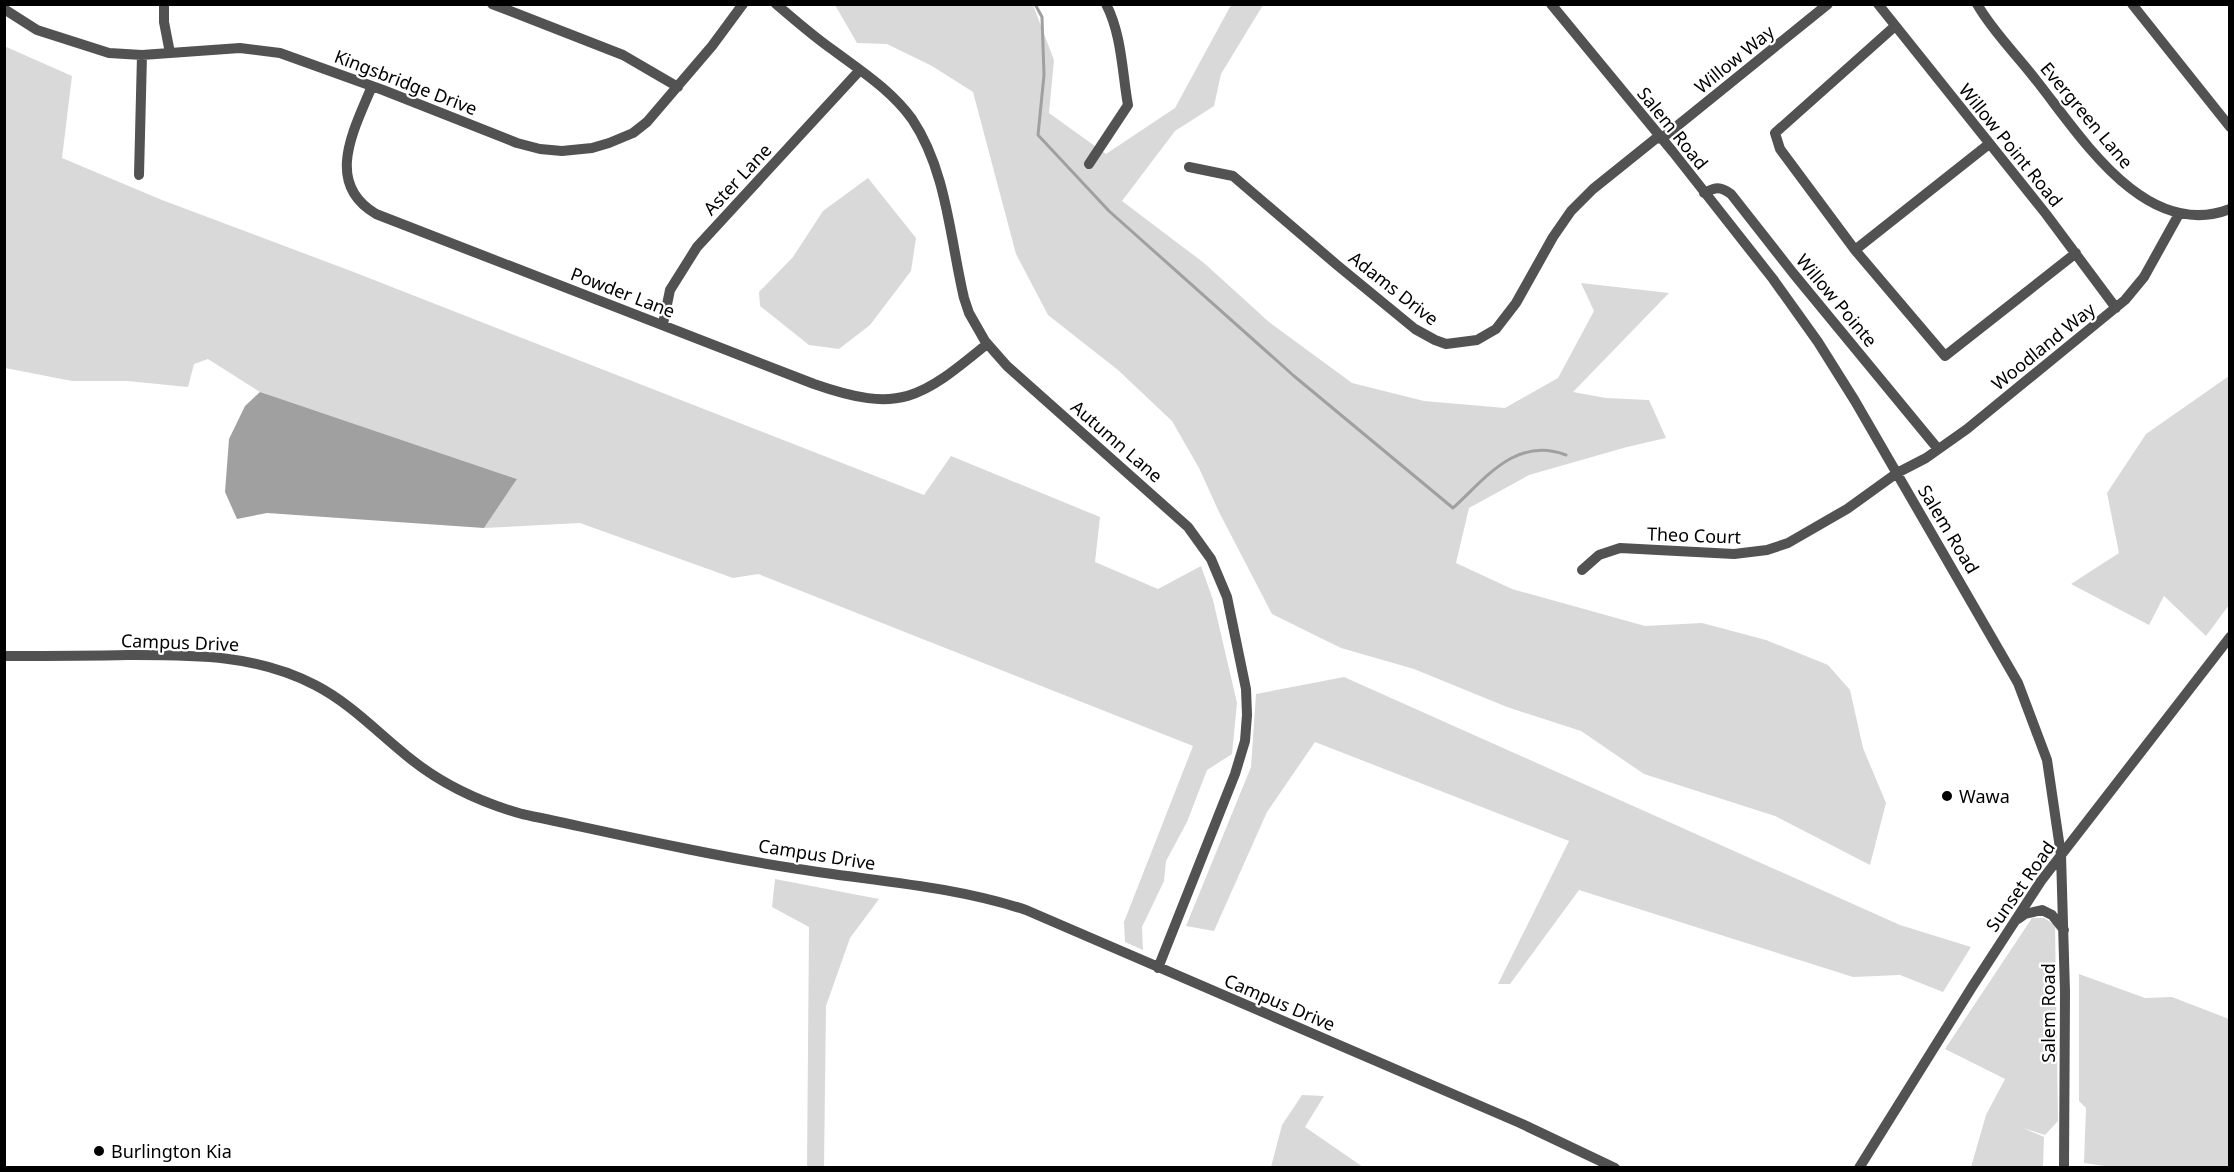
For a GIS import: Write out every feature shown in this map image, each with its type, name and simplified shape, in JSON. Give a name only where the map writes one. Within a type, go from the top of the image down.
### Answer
[{"type":"street","points":[[164,4],[164,22],[170,53]]},
{"type":"street","points":[[492,4],[623,55],[678,87]]},
{"type":"street","name":"Kingsbridge Drive","points":[[4,9],[37,30],[109,53],[142,55],[240,48],[267,50],[293,57],[372,86],[517,143],[540,149],[562,151],[592,148],[633,133],[659,110],[743,4]]},
{"type":"street","name":"Autumn Lane","points":[[776,4],[883,88],[903,108],[924,141],[948,217],[964,298],[976,327],[987,344],[1030,388],[1169,507],[1188,526],[1212,559],[1227,597],[1246,690],[1245,741],[1235,774],[1158,968]]},
{"type":"street","points":[[1089,164],[1128,105],[1121,53],[1112,16],[1106,4]]},
{"type":"street","name":"Salem Road","points":[[1551,4],[1773,279],[1818,342],[1856,401],[2003,655],[2024,697],[2047,760],[2061,855],[2064,931],[2064,1167]]},
{"type":"street","name":"Willow Way","points":[[1660,137],[1828,4]]},
{"type":"street","name":"Willow Point Road","points":[[1878,4],[2076,253],[2116,308]]},
{"type":"street","name":"Evergreen Lane","points":[[1977,4],[1994,28],[2115,175],[2138,195],[2179,214],[2207,215],[2229,209]]},
{"type":"street","points":[[2132,4],[2229,127]]},
{"type":"street","points":[[1894,27],[1775,133],[1780,149],[1855,250],[1945,356],[2076,253]]},
{"type":"street","points":[[139,175],[142,55]]},
{"type":"street","name":"Aster Lane","points":[[663,324],[670,290],[697,247],[860,70]]},
{"type":"street","name":"Powder Lane","points":[[372,86],[349,144],[346,169],[354,195],[367,209],[412,228],[822,387],[851,396],[899,399],[930,388],[946,378],[987,344]]},
{"type":"street","name":"Adams Drive","points":[[1189,167],[1233,176],[1415,329],[1446,344],[1477,340],[1496,329],[1516,303],[1553,237],[1571,211],[1593,189],[1660,137]]},
{"type":"street","points":[[1855,250],[1989,144]]},
{"type":"street","name":"Willow Pointe","points":[[1704,193],[1716,187],[1723,188],[1731,194],[1938,449]]},
{"type":"street","name":"Woodland Way","points":[[1897,473],[1926,458],[1967,429],[2116,308],[2132,293],[2144,277],[2179,214]]},
{"type":"street","name":"Theo Court","points":[[1582,570],[1599,555],[1620,548],[1734,554],[1778,547],[1808,533],[1847,509],[1897,473]]},
{"type":"street","name":"Sunset Road","points":[[1858,1167],[2013,923],[2061,855],[2229,637]]},
{"type":"street","name":"Campus Drive","points":[[4,656],[197,656],[233,658],[259,664],[309,682],[335,697],[364,718],[415,762],[447,784],[487,804],[522,814],[778,866],[985,897],[1026,910],[1520,1123],[1615,1167]]},
{"type":"street","points":[[2013,923],[2025,914],[2042,910],[2052,915],[2064,931]]},
{"type":"shaded area","points":[[835,5],[1033,5],[1054,60],[1049,113],[1106,154],[1175,108],[1231,5],[1263,5],[1221,74],[1214,106],[1175,131],[1122,201],[1204,263],[1269,322],[1352,383],[1424,401],[1505,408],[1558,378],[1594,311],[1581,283],[1669,293],[1573,392],[1606,398],[1649,400],[1666,438],[1529,475],[1469,508],[1456,563],[1512,589],[1645,626],[1702,623],[1766,640],[1828,665],[1850,690],[1863,748],[1886,803],[1870,865],[1775,816],[1644,774],[1581,731],[1507,707],[1414,669],[1341,648],[1272,614],[1199,468],[1172,421],[1118,370],[1048,315],[1016,254],[973,92],[932,66],[887,44],[857,43]]},
{"type":"shaded area","points":[[4,46],[72,76],[62,158],[162,200],[351,271],[924,495],[951,456],[1100,517],[1095,562],[1158,589],[1201,566],[1213,600],[1237,703],[1232,754],[1207,770],[1187,822],[1166,861],[1164,881],[1142,927],[1143,950],[1125,942],[1124,922],[1193,746],[758,574],[733,578],[580,523],[484,528],[517,479],[260,392],[208,359],[194,364],[188,387],[127,381],[72,381],[5,368]]},
{"type":"shaded area","points":[[868,178],[916,238],[911,271],[870,325],[839,349],[809,345],[760,306],[759,292],[793,257],[823,211]]},
{"type":"shaded area","points":[[2229,376],[2229,605],[2206,636],[2164,596],[2149,625],[2071,584],[2119,553],[2107,493],[2146,434]]},
{"type":"shaded area","points":[[260,392],[517,479],[484,528],[267,513],[237,519],[225,492],[229,439],[245,406]]},
{"type":"shaded area","points":[[1344,677],[1900,925],[1971,947],[1943,992],[1900,975],[1853,977],[1579,890],[1510,984],[1498,984],[1569,841],[1315,742],[1267,812],[1214,931],[1186,926],[1251,767],[1256,694]]},
{"type":"shaded area","points":[[775,879],[879,899],[850,938],[826,1006],[824,1167],[807,1167],[809,927],[772,907]]},
{"type":"shaded area","points":[[2032,918],[2044,918],[2055,925],[2058,1121],[2045,1135],[2023,1128],[2044,1137],[2043,1167],[1971,1167],[1986,1115],[2005,1079],[1945,1049]]},
{"type":"shaded area","points":[[2079,974],[2145,998],[2172,997],[2229,1019],[2229,1167],[2119,1168],[2084,1163],[2086,1108],[2079,1101]]},
{"type":"shaded area","points":[[1302,1095],[1324,1096],[1305,1127],[1363,1167],[1271,1167],[1282,1125]]},
{"type":"waterway","points":[[1035,4],[1042,17],[1044,75],[1038,135],[1109,211],[1294,376],[1453,508],[1490,473],[1517,456],[1532,451],[1548,451],[1566,455]]},
{"type":"place","name":"Wawa","points":[[1947,796]]},
{"type":"place","name":"Burlington Kia","points":[[99,1151]]}]
